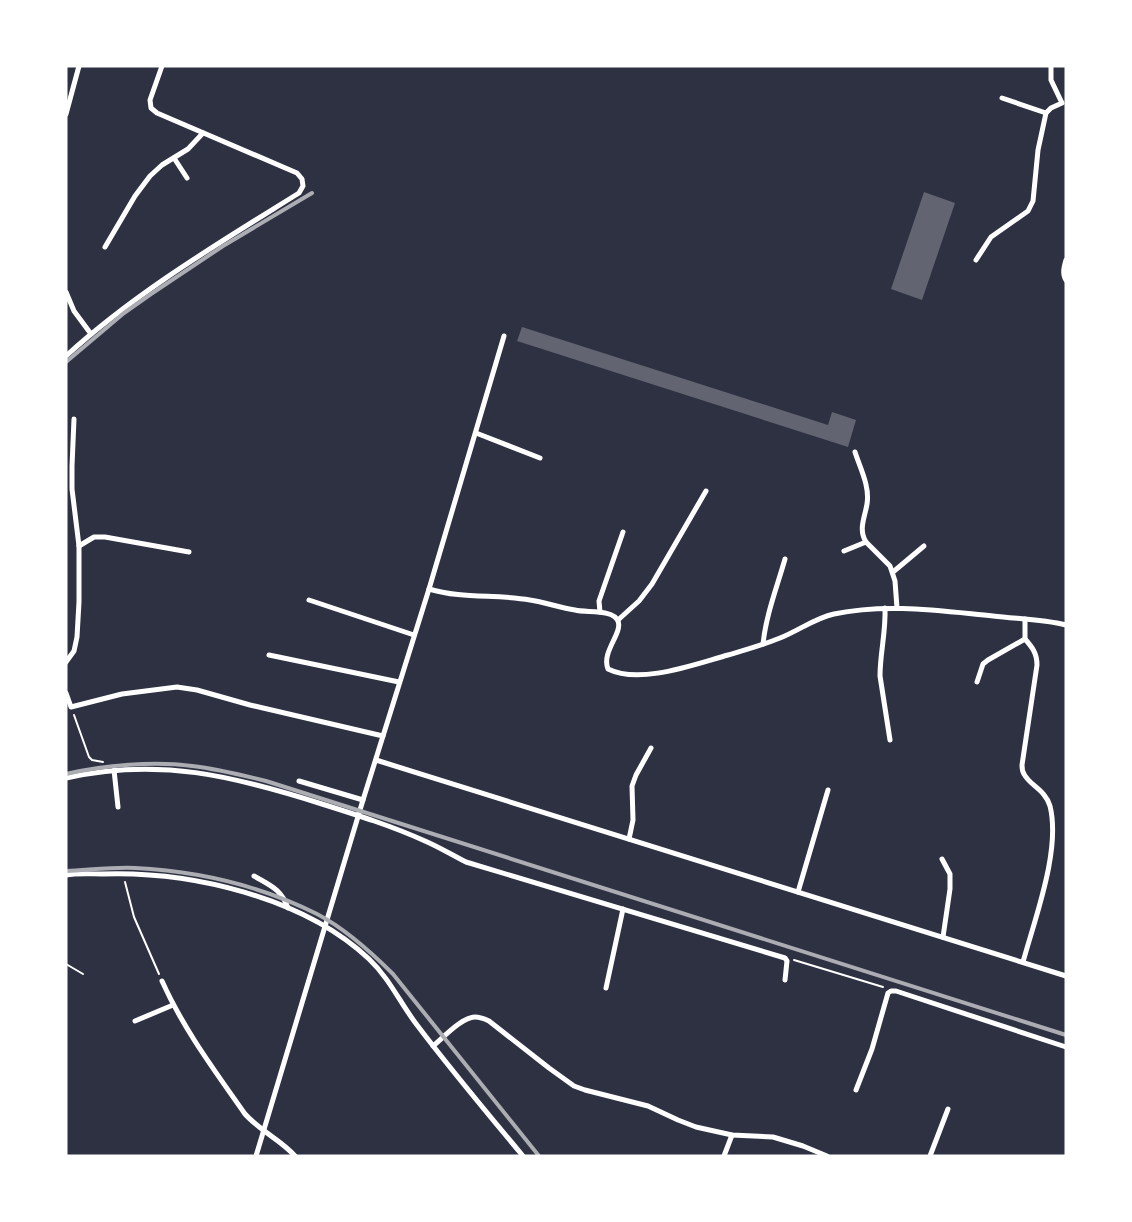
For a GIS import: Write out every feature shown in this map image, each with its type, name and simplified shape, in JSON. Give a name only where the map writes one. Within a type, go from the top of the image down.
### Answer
[{"type":"street","points":[[66,114],[79,66]]},
{"type":"street","points":[[66,356],[91,334],[161,282],[298,193],[303,186],[302,179],[297,173],[157,113],[151,108],[150,100],[162,66]]},
{"type":"street","points":[[976,261],[991,237],[1028,211],[1033,201],[1038,150],[1046,113],[1051,108],[1064,104],[1052,80],[1051,66]]},
{"type":"street","points":[[1002,98],[1046,113]]},
{"type":"street","points":[[105,247],[135,196],[150,176],[162,165],[188,149],[203,133]]},
{"type":"street","points":[[174,158],[187,178]]},
{"type":"street","points":[[1066,260],[1063,270],[1066,280]]},
{"type":"street","points":[[66,292],[74,311],[91,334]]},
{"type":"street","points":[[256,1156],[504,336]]},
{"type":"street","points":[[66,662],[74,651],[79,602],[79,546],[72,489],[74,419]]},
{"type":"street","points":[[476,432],[540,458]]},
{"type":"street","points":[[855,452],[868,492],[868,502],[861,530],[866,542],[893,572],[897,608]]},
{"type":"street","points":[[618,620],[639,601],[652,585],[706,491]]},
{"type":"street","points":[[600,612],[599,601],[623,532]]},
{"type":"street","points":[[79,546],[94,537],[105,537],[189,552]]},
{"type":"street","points":[[844,551],[866,542]]},
{"type":"street","points":[[893,572],[924,546]]},
{"type":"street","points":[[763,644],[764,630],[785,559]]},
{"type":"street","points":[[429,589],[453,594],[531,600],[573,610],[613,615],[618,620],[619,626],[606,664],[608,669],[615,673],[627,675],[680,669],[780,639],[818,619],[833,614],[885,608],[925,609],[1025,620],[1047,620],[1066,625]]},
{"type":"street","points":[[309,600],[414,635]]},
{"type":"street","points":[[885,608],[885,634],[880,676],[890,740]]},
{"type":"street","points":[[1023,962],[1048,874],[1053,827],[1049,804],[1044,794],[1024,775],[1022,765],[1037,665],[1034,650],[1025,639],[1025,620]]},
{"type":"street","points":[[977,682],[983,664],[1025,639]]},
{"type":"street","points":[[269,655],[399,682]]},
{"type":"street","points":[[66,693],[69,708],[122,694],[177,687],[383,736]]},
{"type":"street","points":[[629,839],[633,820],[632,786],[651,748]]},
{"type":"street","points":[[376,760],[1066,976]]},
{"type":"street","points":[[66,778],[82,774],[157,768],[214,774],[253,783],[358,816],[427,842],[466,862],[785,958],[787,961],[785,980]]},
{"type":"street","points":[[114,771],[118,807]]},
{"type":"street","points":[[299,782],[363,800]]},
{"type":"street","points":[[798,892],[828,790]]},
{"type":"street","points":[[942,859],[950,874],[943,937]]},
{"type":"street","points":[[66,875],[153,874],[213,884],[258,896],[325,927],[356,948],[386,978],[433,1046],[523,1156]]},
{"type":"street","points":[[254,876],[279,891],[284,896],[288,908]]},
{"type":"street","points":[[606,988],[623,909]]},
{"type":"street","points":[[162,981],[173,1005],[202,1054],[245,1114],[253,1123],[296,1156]]},
{"type":"street","points":[[856,1090],[890,992],[896,991],[1066,1047]]},
{"type":"street","points":[[135,1021],[173,1005]]},
{"type":"street","points":[[433,1046],[466,1019],[482,1018],[574,1086],[600,1095],[648,1106],[696,1127],[732,1135],[773,1137],[827,1156]]},
{"type":"street","points":[[930,1156],[948,1109]]},
{"type":"street","points":[[724,1156],[732,1135]]},
{"type":"lane","points":[[66,964],[83,974]]},
{"type":"path","points":[[69,708],[89,757],[92,760],[112,765],[114,771]]},
{"type":"path","points":[[122,873],[134,916],[162,981]]},
{"type":"path","points":[[785,958],[879,986],[890,992]]},
{"type":"building","points":[[924,192],[955,203],[922,300],[891,289]]},
{"type":"building","points":[[522,327],[828,425],[832,412],[856,420],[848,447],[517,341]]},
{"type":"railway","points":[[66,362],[124,313],[151,294],[223,246],[312,193]]},
{"type":"railway","points":[[66,774],[113,766],[162,764],[211,769],[266,781],[1066,1035]]},
{"type":"railway","points":[[66,871],[135,868],[205,876],[274,895],[328,920],[358,941],[393,974],[539,1156]]}]
